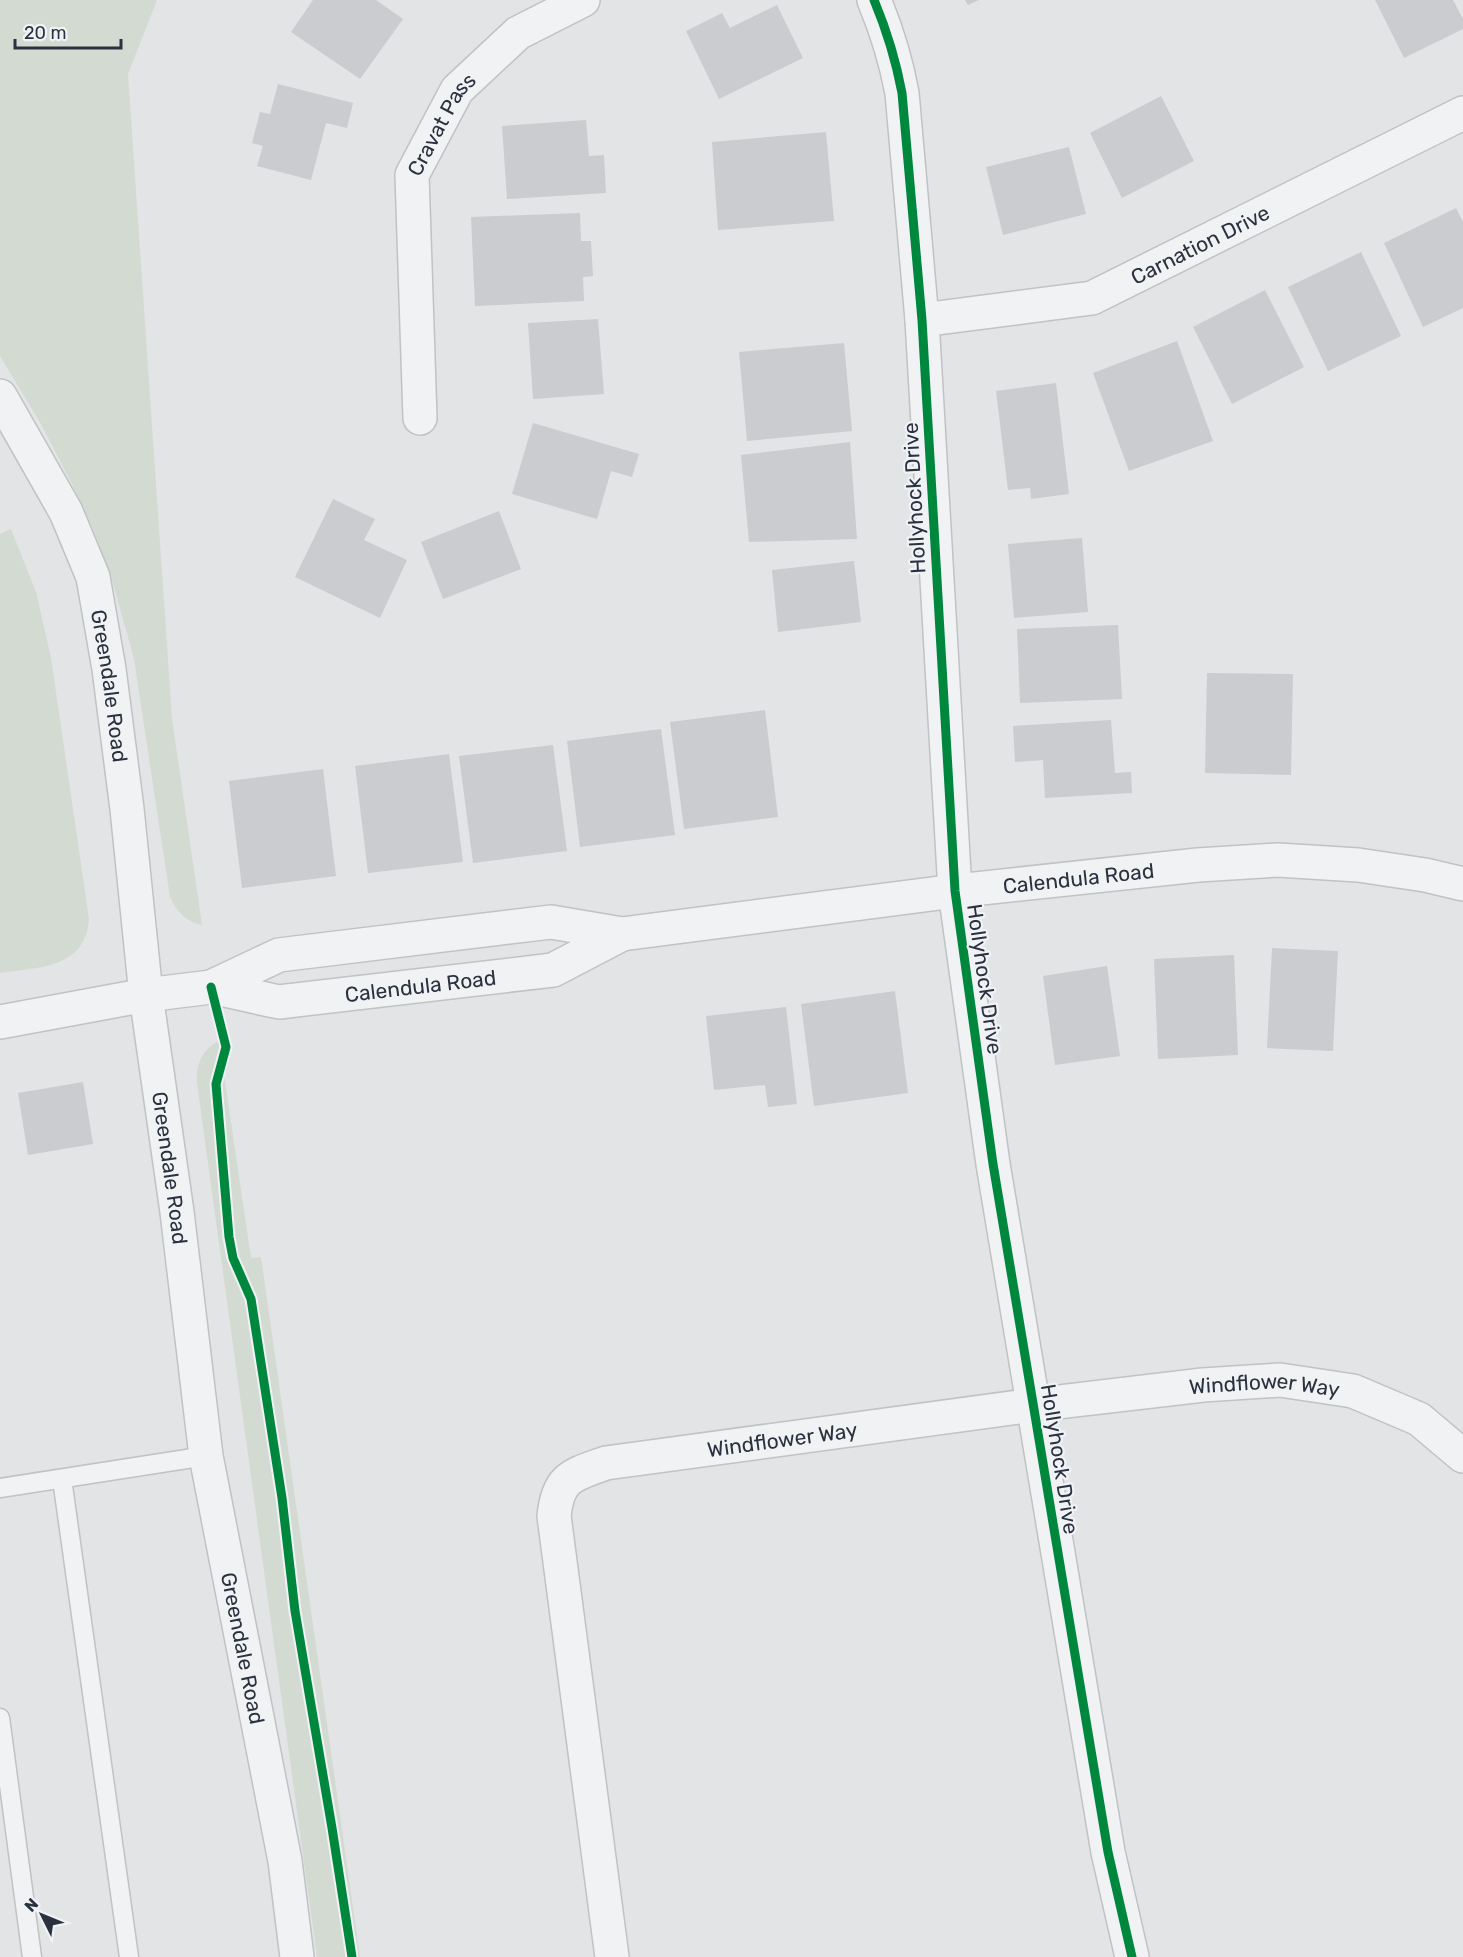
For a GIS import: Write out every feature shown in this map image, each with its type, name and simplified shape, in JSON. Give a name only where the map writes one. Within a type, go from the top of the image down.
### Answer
[{"type":"street","name":"Cravat Pass","points":[[420,418],[412,175],[457,90],[518,33],[583,0]]},
{"type":"street","name":"Hollyhock Drive","points":[[874,0],[896,60],[902,93],[922,320],[955,891],[993,1164],[1033,1405],[1108,1852],[1132,1957]]},
{"type":"street","name":"Carnation Drive","points":[[922,320],[1092,298],[1463,113]]},
{"type":"street","name":"Greendale Road","points":[[0,396],[66,512],[93,577],[109,669],[127,809],[146,995],[177,1212],[207,1456],[285,1861],[297,1957]]},
{"type":"street","name":"Calendula Road","points":[[0,1022],[146,995],[211,987],[279,955],[551,922],[622,934],[955,891],[1198,865],[1278,860],[1358,865],[1425,875],[1463,884]]},
{"type":"street","name":"Calendula Road","points":[[211,987],[279,1002],[553,970],[622,934]]},
{"type":"street","name":"Windflower Way","points":[[612,1957],[554,1516],[555,1501],[563,1483],[578,1473],[606,1463],[1033,1405],[1203,1385],[1280,1380],[1353,1391],[1419,1419],[1463,1456]]},
{"type":"lane","points":[[0,1488],[207,1456]]},
{"type":"lane","points":[[62,1479],[129,1957]]},
{"type":"lane","points":[[0,1718],[32,1957]]},
{"type":"shaded area","points":[[0,0],[157,0],[128,74],[172,719],[202,925],[183,915],[170,897],[134,659],[111,576],[72,484],[41,424],[0,356]]},
{"type":"shaded area","points":[[11,529],[36,592],[51,658],[89,919],[86,935],[79,948],[69,956],[44,966],[0,973],[0,534]]},
{"type":"shaded area","points":[[219,1041],[251,1258],[261,1257],[360,1957],[317,1957],[197,1083],[201,1058],[208,1048]]},
{"type":"building","points":[[313,0],[376,0],[403,19],[360,79],[291,32]]},
{"type":"building","points":[[965,0],[979,0],[968,5]]},
{"type":"building","points":[[1375,0],[1453,0],[1463,19],[1463,29],[1404,58]]},
{"type":"building","points":[[777,5],[803,58],[719,99],[686,31],[722,13],[730,28]]},
{"type":"building","points":[[278,84],[353,103],[347,128],[326,123],[311,180],[257,166],[263,146],[252,143],[260,112],[270,114]]},
{"type":"building","points":[[1161,96],[1194,161],[1122,198],[1090,133]]},
{"type":"building","points":[[586,120],[589,156],[604,155],[606,193],[507,199],[502,126]]},
{"type":"building","points":[[826,132],[834,221],[718,230],[712,142]]},
{"type":"building","points":[[1069,147],[1086,214],[1003,235],[986,167]]},
{"type":"building","points":[[1456,208],[1463,222],[1463,308],[1423,327],[1384,243]]},
{"type":"building","points":[[580,213],[581,241],[591,241],[593,276],[583,277],[584,301],[475,306],[471,217]]},
{"type":"building","points":[[1361,252],[1401,336],[1328,371],[1288,287]]},
{"type":"building","points":[[1265,290],[1304,367],[1232,404],[1193,327]]},
{"type":"building","points":[[598,319],[604,394],[533,399],[528,323]]},
{"type":"building","points":[[1177,341],[1213,441],[1129,471],[1093,373]]},
{"type":"building","points":[[844,343],[852,431],[747,441],[739,352]]},
{"type":"building","points":[[1056,383],[1069,494],[1031,499],[1030,488],[1008,490],[996,391]]},
{"type":"building","points":[[533,423],[639,454],[632,477],[611,471],[597,519],[512,494]]},
{"type":"building","points":[[850,442],[857,539],[749,542],[741,455]]},
{"type":"building","points":[[333,499],[375,519],[364,540],[407,560],[380,618],[295,577]]},
{"type":"building","points":[[499,511],[521,569],[443,599],[421,542]]},
{"type":"building","points":[[1082,538],[1088,612],[1014,618],[1008,544]]},
{"type":"building","points":[[854,561],[861,622],[778,632],[772,570]]},
{"type":"building","points":[[1118,625],[1122,699],[1020,703],[1017,629]]},
{"type":"building","points":[[1207,673],[1293,674],[1291,775],[1205,773]]},
{"type":"building","points":[[765,710],[778,817],[684,829],[670,722]]},
{"type":"building","points":[[1111,720],[1115,773],[1131,772],[1132,793],[1045,798],[1043,760],[1015,762],[1013,726]]},
{"type":"building","points":[[661,729],[675,835],[580,847],[567,741]]},
{"type":"building","points":[[553,745],[567,851],[473,863],[459,756]]},
{"type":"building","points":[[449,754],[463,862],[368,873],[355,766]]},
{"type":"building","points":[[323,769],[336,876],[242,888],[229,781]]},
{"type":"building","points":[[1272,948],[1338,951],[1333,1051],[1267,1048]]},
{"type":"building","points":[[1234,955],[1238,1055],[1158,1059],[1154,959]]},
{"type":"building","points":[[1107,966],[1120,1056],[1055,1065],[1043,976]]},
{"type":"building","points":[[895,991],[908,1093],[814,1106],[801,1004]]},
{"type":"building","points":[[786,1007],[797,1104],[768,1107],[765,1085],[714,1090],[706,1016]]},
{"type":"building","points":[[83,1082],[93,1144],[28,1155],[18,1093]]},
{"type":"cycle path","points":[[874,0],[891,46],[902,93],[922,320],[955,891],[993,1164],[1108,1852],[1132,1957]]},
{"type":"cycle path","points":[[211,987],[226,1047],[216,1084],[229,1237],[233,1258],[251,1299],[282,1498],[295,1611],[352,1957]]}]
